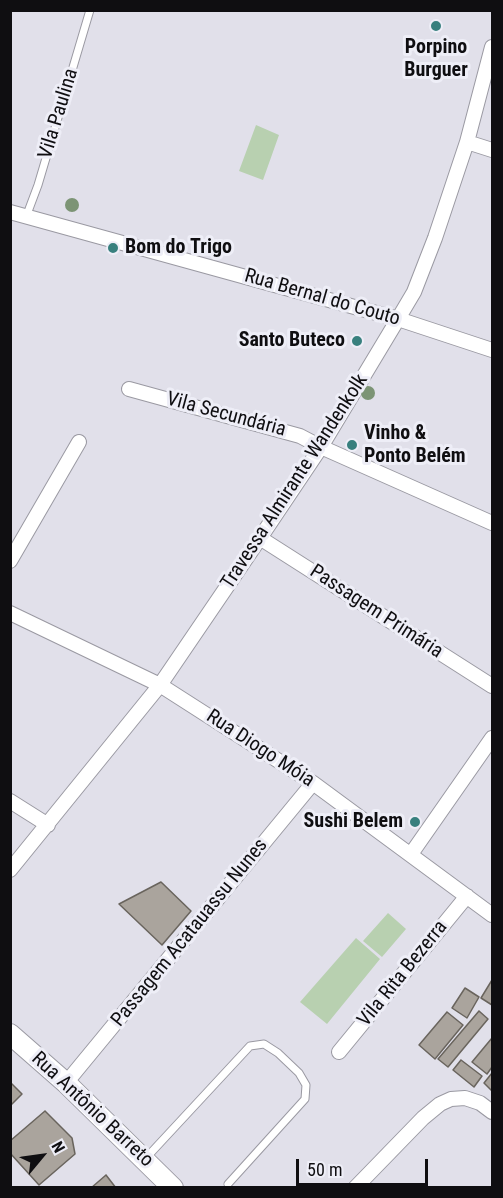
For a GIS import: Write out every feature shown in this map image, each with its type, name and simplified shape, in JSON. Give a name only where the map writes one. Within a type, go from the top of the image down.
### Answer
[{"type":"main road","name":"Rua Antônio Barreto","points":[[10,1034],[66,1083],[173,1188]]},
{"type":"street","name":"Travessa Almirante Wandenkolk","points":[[10,870],[160,685],[321,447],[398,320],[414,292],[435,238],[467,142],[492,47]]},
{"type":"street","points":[[467,142],[492,150]]},
{"type":"street","name":"Rua Bernal do Couto","points":[[10,212],[398,320],[492,350]]},
{"type":"street","name":"Vila Secundária","points":[[129,388],[300,436],[492,523]]},
{"type":"street","points":[[10,561],[79,442]]},
{"type":"street","name":"Passagem Primária","points":[[260,538],[492,686]]},
{"type":"street","name":"Rua Diogo Móia","points":[[10,613],[160,685],[313,783],[492,915]]},
{"type":"street","points":[[411,854],[492,738]]},
{"type":"street","name":"Passagem Acatauassu Nunes","points":[[66,1083],[313,783]]},
{"type":"street","points":[[10,801],[48,825]]},
{"type":"street","name":"Vila Rita Bezerra","points":[[339,1052],[467,896]]},
{"type":"street","points":[[355,1188],[440,1104],[452,1099],[465,1098],[480,1103],[492,1112]]},
{"type":"lane","name":"Vila Paulina","points":[[26,217],[90,10]]},
{"type":"lane","points":[[145,1160],[250,1046],[264,1044],[278,1053],[299,1073],[306,1085],[305,1099],[228,1184]]},
{"type":"green space","points":[[256,125],[279,135],[263,180],[239,171]]},
{"type":"green space","points":[[388,913],[406,929],[382,957],[363,941]]},
{"type":"green space","points":[[356,938],[380,959],[327,1024],[300,1002]]},
{"type":"building","points":[[161,882],[191,911],[162,945],[119,904]]},
{"type":"building","points":[[492,980],[492,1005],[481,998]]},
{"type":"building","points":[[465,988],[479,997],[467,1018],[452,1008]]},
{"type":"building","points":[[479,1011],[488,1019],[448,1067],[438,1059]]},
{"type":"building","points":[[447,1012],[463,1025],[435,1059],[419,1045]]},
{"type":"building","points":[[492,1038],[492,1067],[487,1074],[472,1062]]},
{"type":"building","points":[[461,1060],[482,1076],[474,1087],[453,1070]]},
{"type":"building","points":[[492,1073],[492,1091],[484,1083]]},
{"type":"building","points":[[10,1082],[22,1094],[10,1106]]},
{"type":"building","points":[[45,1111],[72,1138],[75,1154],[39,1185],[10,1153],[10,1141]]},
{"type":"building","points":[[106,1175],[116,1188],[91,1188]]},
{"type":"place","name":"Porpino Burguer","points":[[436,26]]},
{"type":"place","name":"Bom do Trigo","points":[[113,248]]},
{"type":"place","name":"Santo Buteco","points":[[357,341]]},
{"type":"place","name":"Vinho & Ponto Belém","points":[[352,445]]},
{"type":"place","name":"Sushi Belem","points":[[415,822]]}]
